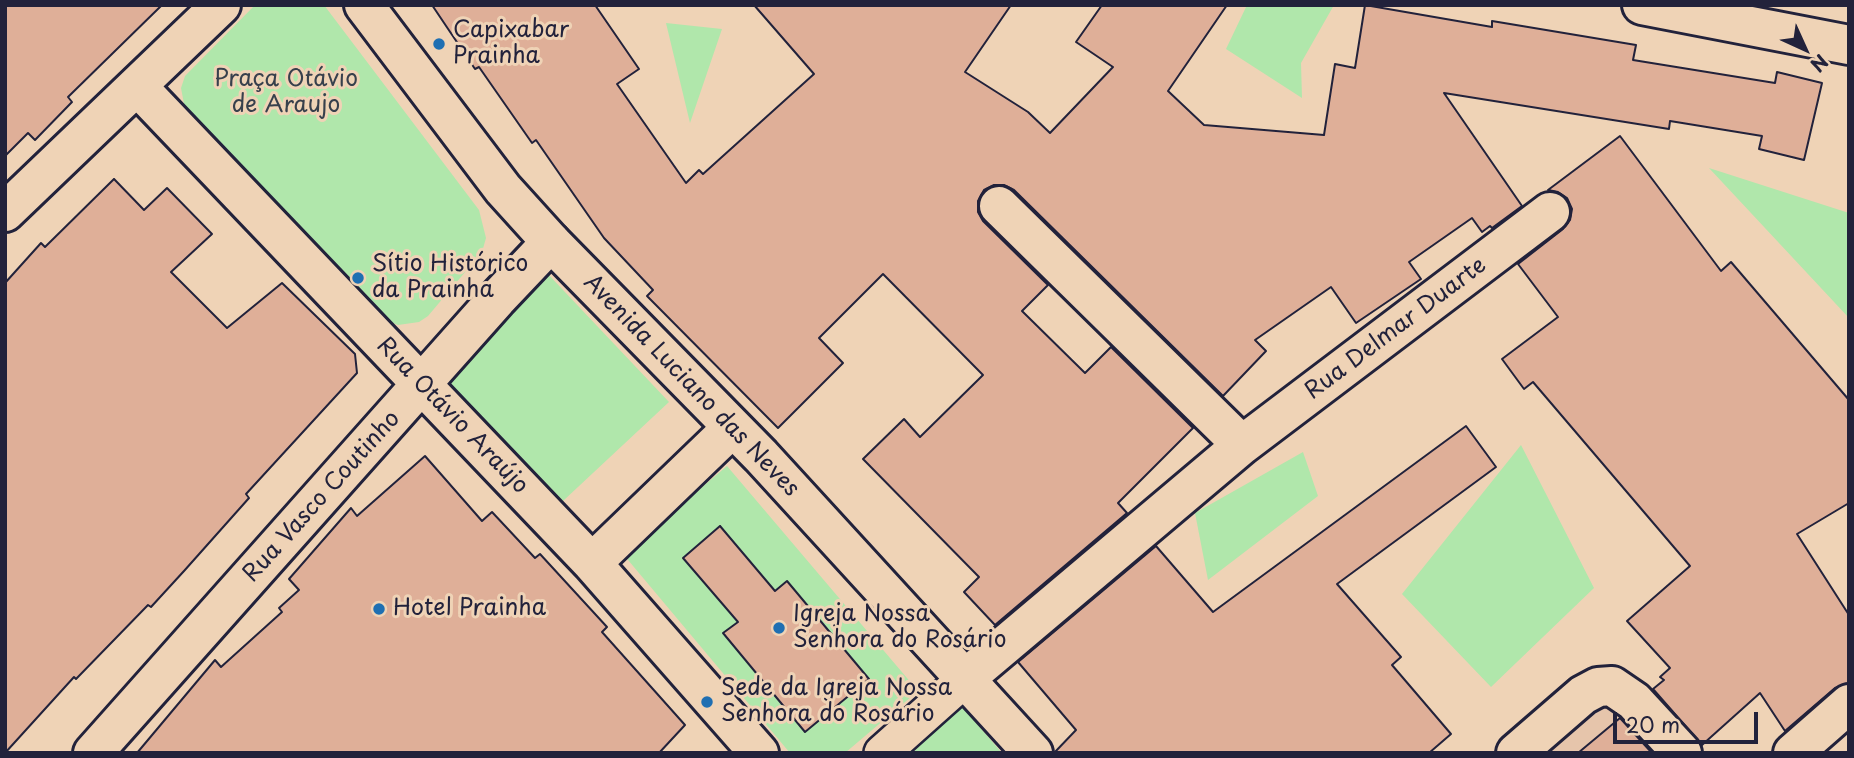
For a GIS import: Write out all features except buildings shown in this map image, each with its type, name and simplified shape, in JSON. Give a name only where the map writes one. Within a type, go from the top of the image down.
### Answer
[{"type":"street","points":[[5,212],[221,5]]},
{"type":"street","name":"Avenida Luciano das Neves","points":[[364,5],[464,140],[551,242],[732,428],[1033,753]]},
{"type":"street","points":[[1642,5],[1849,45]]},
{"type":"street","name":"Rua Otávio Araújo","points":[[137,86],[592,563],[747,748]]},
{"type":"street","points":[[999,206],[1242,445]]},
{"type":"street","name":"Rua Delmar Duarte","points":[[966,678],[1242,445],[1550,212]]},
{"type":"street","name":"Rua Vasco Coutinho","points":[[93,753],[551,242]]},
{"type":"street","points":[[592,563],[732,428]]},
{"type":"street","points":[[882,753],[966,678]]},
{"type":"street","points":[[1516,753],[1583,695],[1598,687],[1612,686],[1634,701],[1682,753]]},
{"type":"street","points":[[1793,753],[1849,704]]},
{"type":"shaded area","points":[[1613,706],[1661,753],[1543,753],[1596,707]]},
{"type":"green space","name":"Praça Otávio de Araujo","points":[[255,5],[324,5],[479,210],[486,238],[482,252],[428,316],[419,322],[398,325],[388,321],[185,109],[181,88],[185,76]]},
{"type":"green space","points":[[1247,5],[1334,5],[1301,63],[1302,98],[1226,49]]},
{"type":"green space","points":[[666,23],[722,29],[690,123]]},
{"type":"green space","points":[[1709,168],[1849,213],[1849,318]]},
{"type":"green space","points":[[546,272],[669,402],[563,501],[445,378]]},
{"type":"green space","points":[[1521,445],[1594,588],[1491,687],[1402,594]]},
{"type":"green space","points":[[1303,452],[1318,496],[1208,580],[1195,513]]},
{"type":"green space","points":[[727,466],[918,691],[845,753],[790,753],[623,554]]},
{"type":"green space","points":[[961,705],[1002,753],[912,753]]},
{"type":"place","name":"Capixabar Prainha","points":[[439,44]]},
{"type":"place","name":"Sítio Histórico da Prainha","points":[[358,278]]},
{"type":"place","name":"Hotel Prainha","points":[[379,609]]},
{"type":"place","name":"Igreja Nossa Senhora do Rosário","points":[[779,628]]},
{"type":"place","name":"Sede da Igreja Nossa Senhora do Rosário","points":[[707,702]]}]
